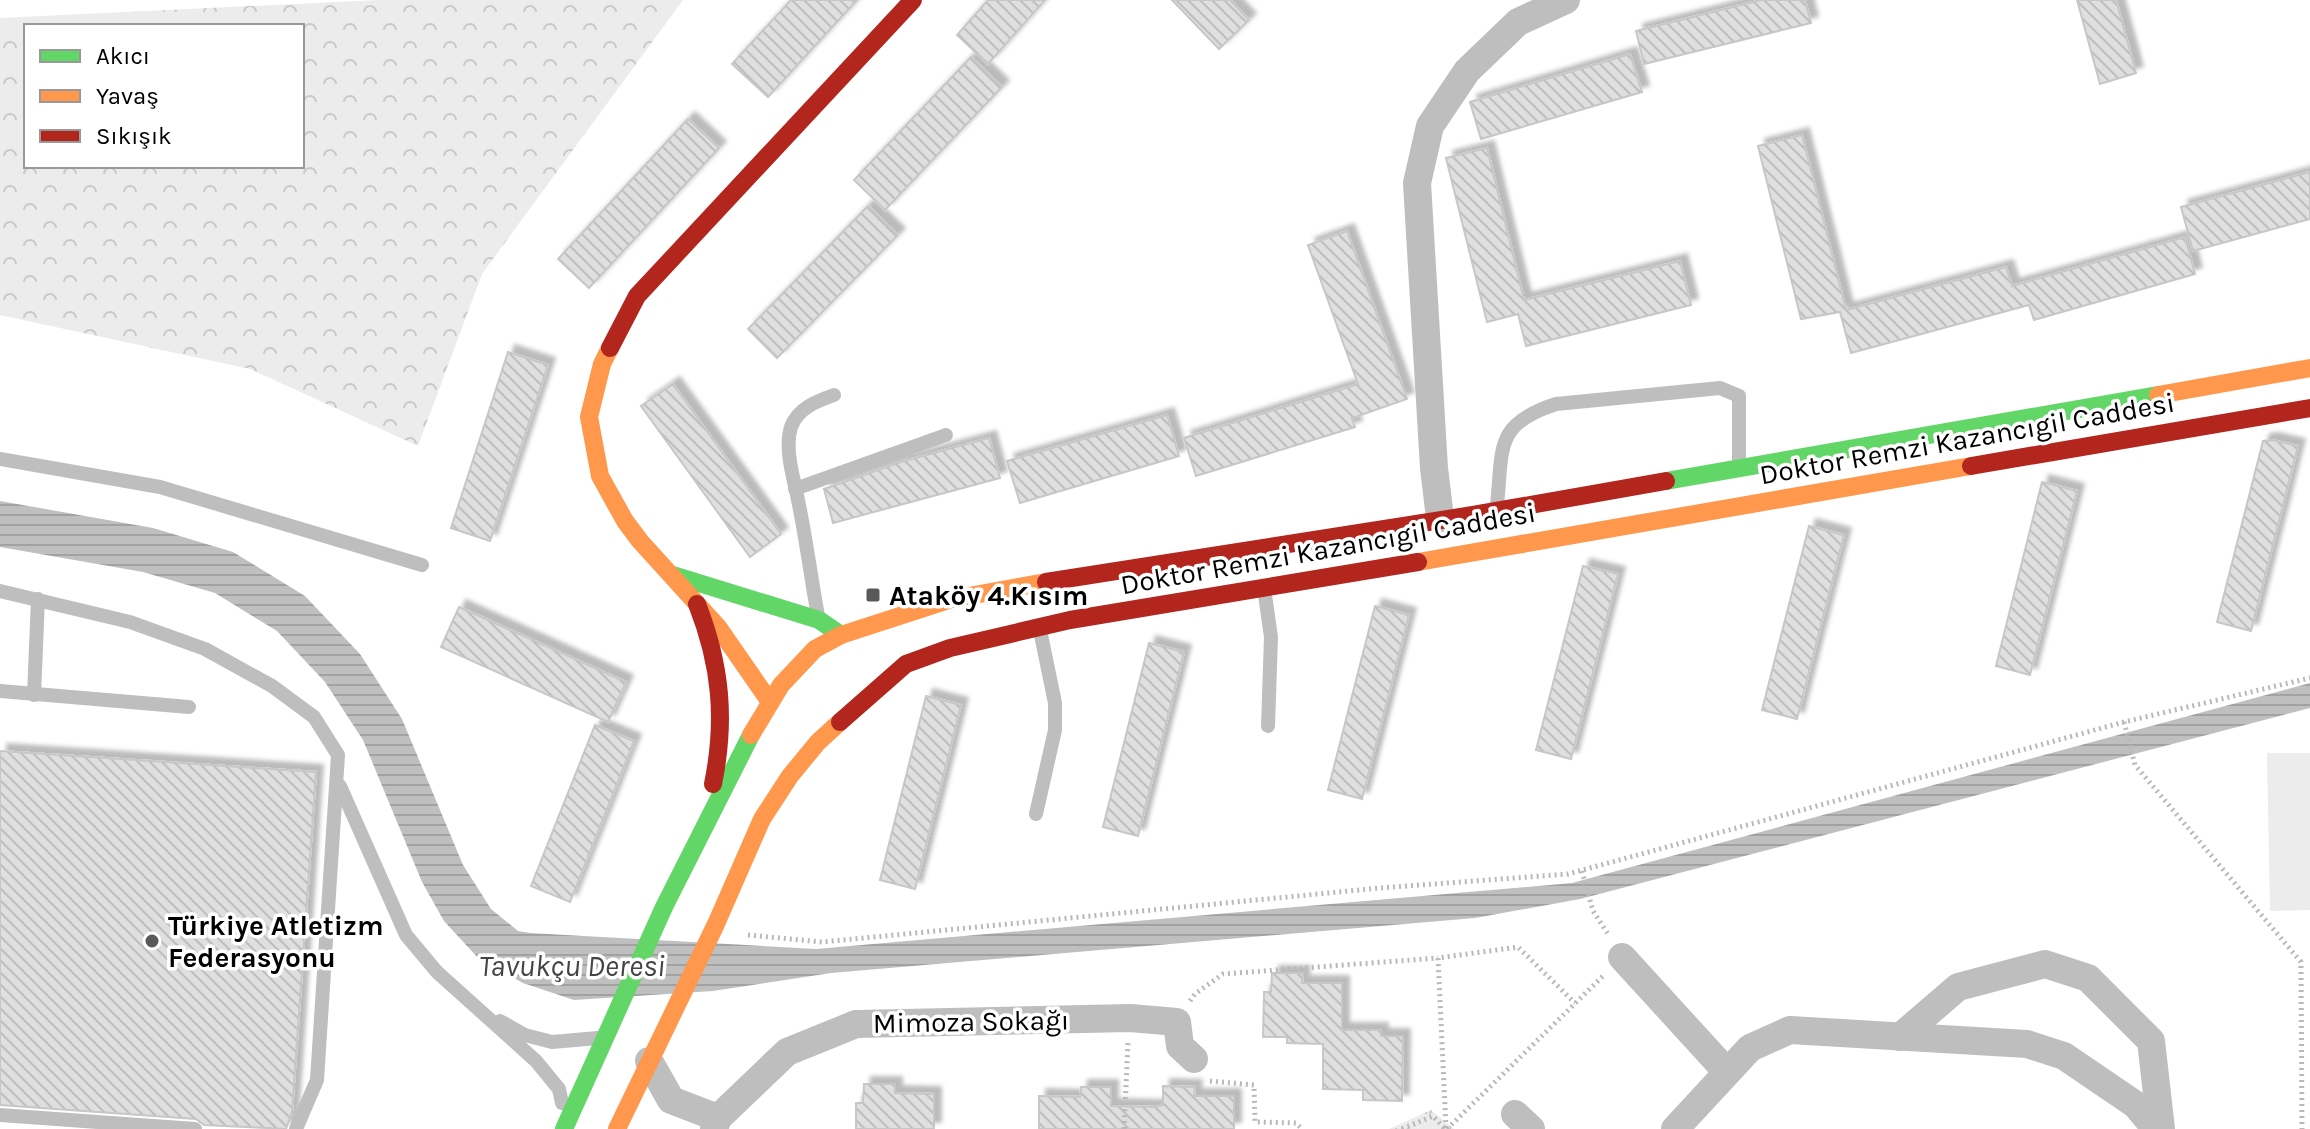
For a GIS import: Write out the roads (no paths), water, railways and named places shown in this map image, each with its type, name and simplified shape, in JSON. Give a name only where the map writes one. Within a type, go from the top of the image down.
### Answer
[{"type":"main road","points":[[818,742],[792,729],[718,627],[625,521],[600,476],[589,417],[602,364],[637,296],[913,0]]},
{"type":"main road","name":"Doktor Remzi Kazancıgil Caddesi","points":[[605,1038],[664,907],[741,752],[781,685],[815,649],[952,599],[1497,511],[2310,368]]},
{"type":"main road","name":"Doktor Remzi Kazancıgil Caddesi","points":[[617,1129],[718,920],[762,819],[790,776],[818,742],[906,664],[950,648],[1070,620],[2310,408]]},
{"type":"main road","points":[[673,575],[819,620],[846,640]]},
{"type":"main road","points":[[697,604],[711,634],[723,691],[716,771],[701,834]]},
{"type":"main road","points":[[869,674],[869,694]]},
{"type":"main road","points":[[563,1129],[605,1038]]},
{"type":"street","points":[[1440,518],[1434,468],[1417,183],[1430,126],[1467,71],[1518,22],[1566,0]]},
{"type":"street","points":[[1622,957],[1727,1072]]},
{"type":"street","points":[[1900,1037],[1958,987],[2045,964],[2088,978],[2151,1041],[2158,1129]]},
{"type":"street","name":"Mimoza Sokağı","points":[[716,1124],[787,1052],[856,1024],[1130,1018],[1177,1022],[1180,1046],[1201,1070]]},
{"type":"street","points":[[1675,1129],[1750,1048],[1790,1030],[2027,1044],[2064,1056],[2136,1105],[2158,1129]]},
{"type":"street","points":[[655,1049],[671,1100],[716,1124]]},
{"type":"lane","points":[[1497,511],[1503,448],[1508,434],[1517,422],[1530,413],[1556,404],[1720,388],[1731,391],[1739,396],[1740,467]]},
{"type":"lane","points":[[819,620],[789,444],[791,427],[799,415],[812,402],[834,395]]},
{"type":"lane","points":[[795,489],[946,435]]},
{"type":"lane","points":[[0,459],[160,487],[422,565]]},
{"type":"lane","points":[[1264,589],[1271,637],[1268,726]]},
{"type":"lane","points":[[0,591],[130,622],[190,643],[272,686],[314,717],[338,755],[317,1080],[296,1129]]},
{"type":"lane","points":[[34,695],[38,599]]},
{"type":"lane","points":[[1036,814],[1055,730],[1055,703],[1039,627]]},
{"type":"lane","points":[[0,691],[189,707]]},
{"type":"lane","points":[[338,782],[406,935],[437,972],[536,1061],[559,1089],[563,1129]]},
{"type":"lane","points":[[485,1014],[525,1035],[552,1042],[605,1038]]},
{"type":"lane","points":[[0,1115],[195,1129]]},
{"type":"water","name":"Tavukçu Deresi","points":[[0,501],[153,528],[233,552],[305,596],[360,654],[402,719],[463,865],[491,909],[518,931],[530,933],[816,949],[1572,883],[2310,683],[2310,708],[1580,899],[1475,918],[831,973],[713,991],[574,1000],[523,983],[479,959],[444,921],[422,882],[363,740],[325,682],[277,631],[215,593],[143,572],[0,547]]},
{"type":"place","name":"Ataköy 4.Kısım","points":[[873,595]]},
{"type":"place","name":"Türkiye Atletizm Federasyonu","points":[[152,941]]}]
